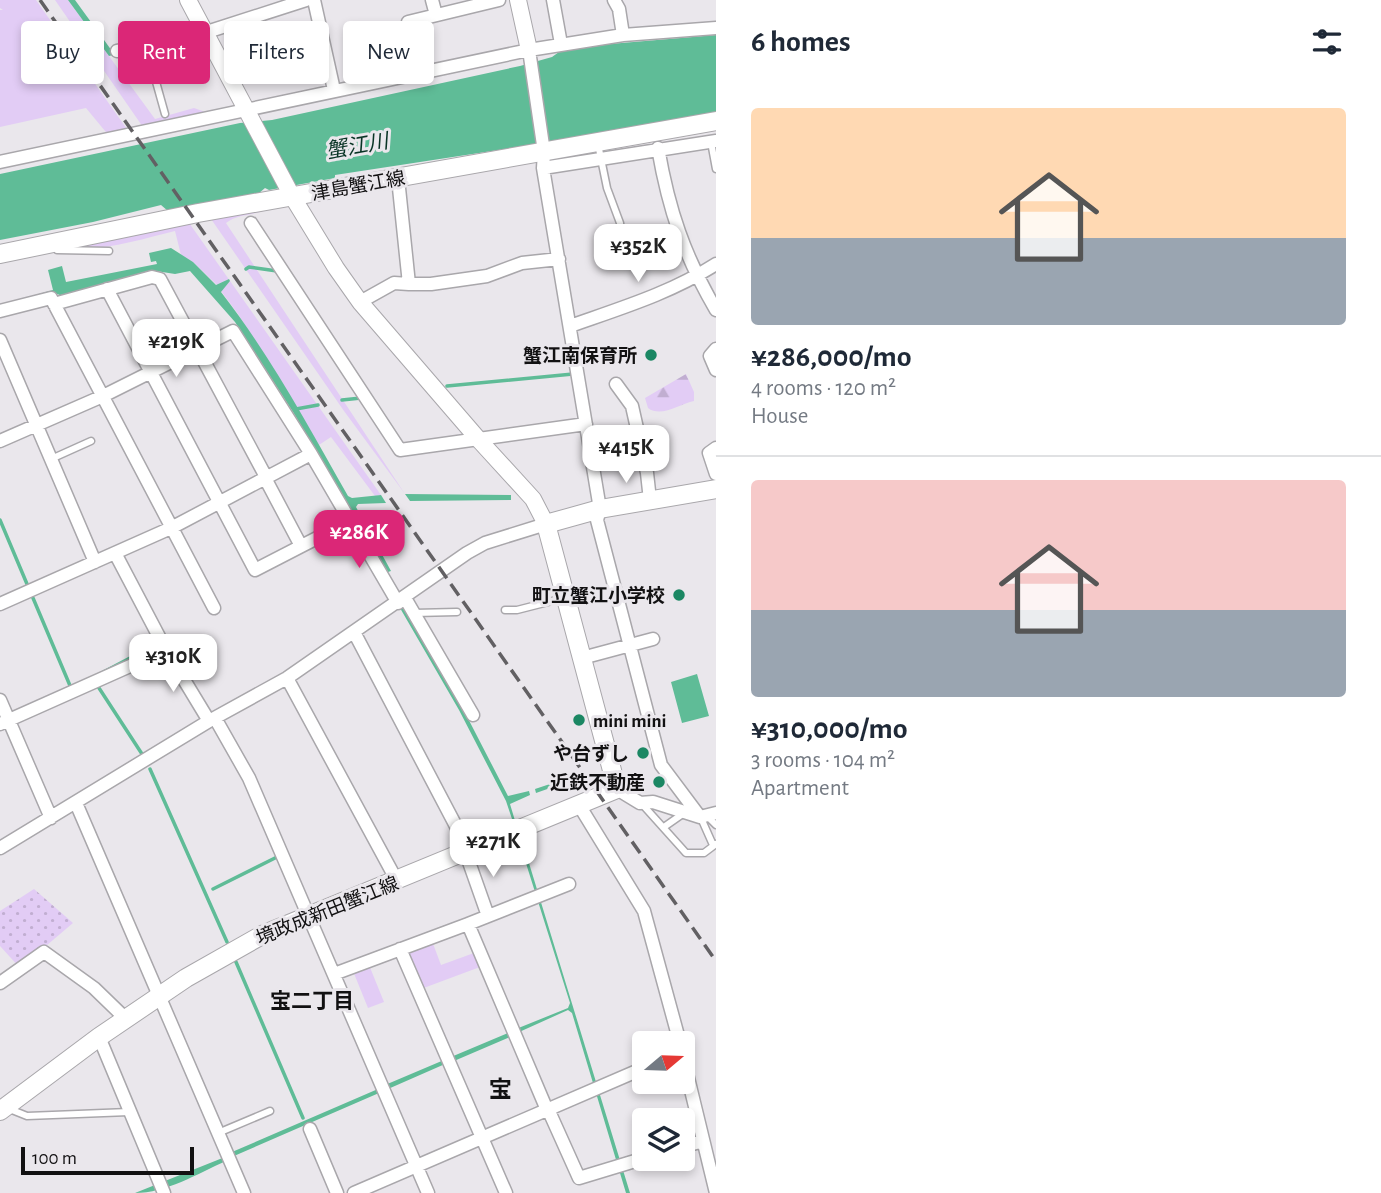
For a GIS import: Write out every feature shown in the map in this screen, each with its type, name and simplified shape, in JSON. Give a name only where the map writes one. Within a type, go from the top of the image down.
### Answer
[{"type":"main road","name":"津島蟹江線","points":[[0,254],[290,192],[600,150],[716,121]]},
{"type":"main road","points":[[617,789],[546,524],[600,509],[716,489]]},
{"type":"main road","name":"境政成新田蟹江線","points":[[2,1107],[159,996],[262,935],[617,789]]},
{"type":"street","points":[[188,0],[199,21]]},
{"type":"street","points":[[210,32],[306,0]]},
{"type":"street","points":[[314,0],[334,90]]},
{"type":"street","points":[[432,0],[436,15]]},
{"type":"street","points":[[412,21],[499,0]]},
{"type":"street","points":[[518,0],[530,54],[559,259],[600,509],[597,520],[661,765],[710,818]]},
{"type":"street","points":[[553,0],[561,44]]},
{"type":"street","points":[[614,0],[619,9],[623,35]]},
{"type":"street","points":[[434,72],[530,54],[561,44],[623,35],[716,28]]},
{"type":"street","points":[[0,848],[287,678],[485,543],[546,524],[533,499],[360,302],[314,236],[210,41]]},
{"type":"street","points":[[0,162],[248,112],[367,84]]},
{"type":"street","points":[[600,150],[658,148],[714,141]]},
{"type":"street","points":[[658,148],[666,195],[682,246],[716,310]]},
{"type":"street","points":[[399,188],[409,284]]},
{"type":"street","points":[[251,223],[400,450],[586,424]]},
{"type":"street","points":[[360,302],[394,283],[431,284],[487,276],[522,263],[559,259]]},
{"type":"street","points":[[570,326],[663,293],[697,277],[716,264]]},
{"type":"street","points":[[54,304],[152,277],[160,279],[301,546]]},
{"type":"street","points":[[107,289],[255,570],[349,521]]},
{"type":"street","points":[[0,312],[51,298],[214,608]]},
{"type":"street","points":[[0,441],[103,396],[233,331],[311,454],[349,521],[402,601],[414,613],[473,715]]},
{"type":"street","points":[[0,340],[95,562]]},
{"type":"street","points":[[716,349],[710,356],[716,370]]},
{"type":"street","points":[[616,384],[632,406],[647,473],[650,500]]},
{"type":"street","points":[[716,448],[709,453],[716,474]]},
{"type":"street","points":[[0,604],[172,528],[311,454]]},
{"type":"street","points":[[115,553],[166,650],[249,778],[428,1193]]},
{"type":"street","points":[[354,632],[457,828],[488,916]]},
{"type":"street","points":[[582,658],[653,639]]},
{"type":"street","points":[[4,722],[166,650]]},
{"type":"street","points":[[287,678],[397,881]]},
{"type":"street","points":[[0,701],[4,722],[51,818]]},
{"type":"street","points":[[617,789],[640,803],[653,802],[684,813],[710,818]]},
{"type":"street","points":[[76,803],[244,1193]]},
{"type":"street","points":[[579,805],[644,911],[677,1031]]},
{"type":"street","points":[[334,974],[569,884]]},
{"type":"street","points":[[468,924],[579,1178],[632,1162]]},
{"type":"street","points":[[400,949],[506,1193]]},
{"type":"street","points":[[0,983],[44,952],[94,988],[126,1019]]},
{"type":"street","points":[[99,1037],[162,1188]]},
{"type":"street","points":[[354,1193],[632,1073]]},
{"type":"street","points":[[692,1094],[716,1193]]},
{"type":"street","points":[[310,1129],[337,1193]]},
{"type":"street","points":[[695,1143],[704,1141]]},
{"type":"lane","points":[[157,84],[165,114]]},
{"type":"lane","points":[[714,141],[716,169]]},
{"type":"lane","points":[[600,150],[607,188],[620,223],[622,240]]},
{"type":"lane","points":[[52,243],[57,250],[109,251]]},
{"type":"lane","points":[[51,459],[91,441]]},
{"type":"lane","points":[[505,610],[517,610],[566,598]]},
{"type":"lane","points":[[414,613],[457,612]]},
{"type":"lane","points":[[640,803],[686,853],[704,853],[714,844],[710,818]]},
{"type":"lane","points":[[664,827],[684,813]]},
{"type":"lane","points":[[2,1107],[27,1116],[130,1112]]},
{"type":"lane","points":[[218,1133],[270,1111]]},
{"type":"green space","points":[[0,0],[36,0],[51,21],[21,21],[21,84],[95,84],[129,132],[110,137],[86,108],[0,127],[0,10],[3,10],[0,8]]},
{"type":"green space","points":[[55,0],[68,0],[83,21],[70,21]]},
{"type":"green space","points":[[104,49],[118,68],[118,84],[129,84],[155,119],[194,108],[211,114],[145,130],[104,71]]},
{"type":"green space","points":[[273,205],[226,223],[405,494],[209,216]]},
{"type":"green space","points":[[187,220],[229,279],[217,285],[193,262],[181,255],[175,231],[96,248],[69,247]]},
{"type":"green space","points":[[230,281],[381,495],[375,496],[331,437],[319,445],[221,291]]},
{"type":"green space","points":[[686,374],[694,392],[694,401],[659,412],[648,408],[645,398]]},
{"type":"green space","points":[[34,889],[73,923],[20,968],[0,946],[0,911]]},
{"type":"green space","points":[[432,941],[441,965],[474,953],[480,967],[421,989],[404,951]]},
{"type":"green space","points":[[369,965],[384,1002],[368,1008],[353,971]]},
{"type":"water","points":[[68,0],[75,0],[90,21],[83,21]]},
{"type":"water","name":"蟹江川","points":[[716,35],[716,112],[551,142],[335,175],[335,178],[269,190],[265,188],[258,194],[168,211],[161,205],[93,222],[0,240],[0,174],[240,123],[272,120],[520,66],[552,57],[559,52],[610,44]]},
{"type":"water","points":[[104,40],[112,51],[113,55],[109,56],[104,49]]},
{"type":"water","points":[[171,248],[193,262],[216,285],[229,279],[221,292],[272,366],[348,496],[352,498],[381,495],[386,503],[358,504],[356,507],[391,571],[388,572],[293,412],[235,322],[190,271],[175,274],[156,271],[62,296],[55,293],[0,308],[0,305],[53,290],[48,270],[62,266],[66,282],[157,264],[156,261],[151,262],[149,253]]},
{"type":"water","points":[[405,494],[511,495],[511,500],[410,501]]},
{"type":"water","points":[[405,604],[508,796],[529,791],[530,795],[510,804],[516,824],[514,825],[506,801],[459,710],[400,608]]},
{"type":"water","points":[[697,674],[709,716],[682,723],[671,682]]},
{"type":"water","points":[[603,771],[604,775],[570,781],[536,793],[535,789],[571,777]]},
{"type":"water","points":[[521,837],[630,1193],[626,1193],[572,1013],[568,1010],[517,1033],[516,1029],[568,1008],[570,1003],[518,838]]},
{"type":"water","points":[[508,1033],[510,1037],[454,1061],[451,1057]]},
{"type":"water","points":[[444,1060],[445,1064],[388,1089],[385,1085]]},
{"type":"water","points":[[378,1089],[379,1093],[234,1156],[232,1152]]},
{"type":"water","points":[[225,1157],[226,1161],[181,1182],[158,1190],[135,1193]]},
{"type":"waterway","points":[[246,269],[249,267],[277,271]]},
{"type":"waterway","points":[[447,386],[573,374]]},
{"type":"waterway","points":[[342,400],[361,398]]},
{"type":"waterway","points":[[296,409],[318,405]]},
{"type":"waterway","points":[[0,520],[27,584]]},
{"type":"waterway","points":[[33,598],[71,688]]},
{"type":"waterway","points":[[94,677],[149,648]]},
{"type":"waterway","points":[[99,688],[142,754]]},
{"type":"waterway","points":[[150,769],[227,942]]},
{"type":"waterway","points":[[213,889],[277,857]]},
{"type":"waterway","points":[[236,962],[303,1118]]},
{"type":"railway","points":[[40,0],[716,961]]},
{"type":"place","name":"蟹江南保育所","points":[[651,355]]},
{"type":"place","name":"町立蟹江小学校","points":[[679,595]]},
{"type":"place","name":"mini mini","points":[[579,720]]},
{"type":"place","name":"や台ずし","points":[[643,753]]},
{"type":"place","name":"近鉄不動産","points":[[659,782]]},
{"type":"district","name":"宝二丁目","points":[[312,1001]]},
{"type":"district","name":"宝","points":[[500,1089]]}]
